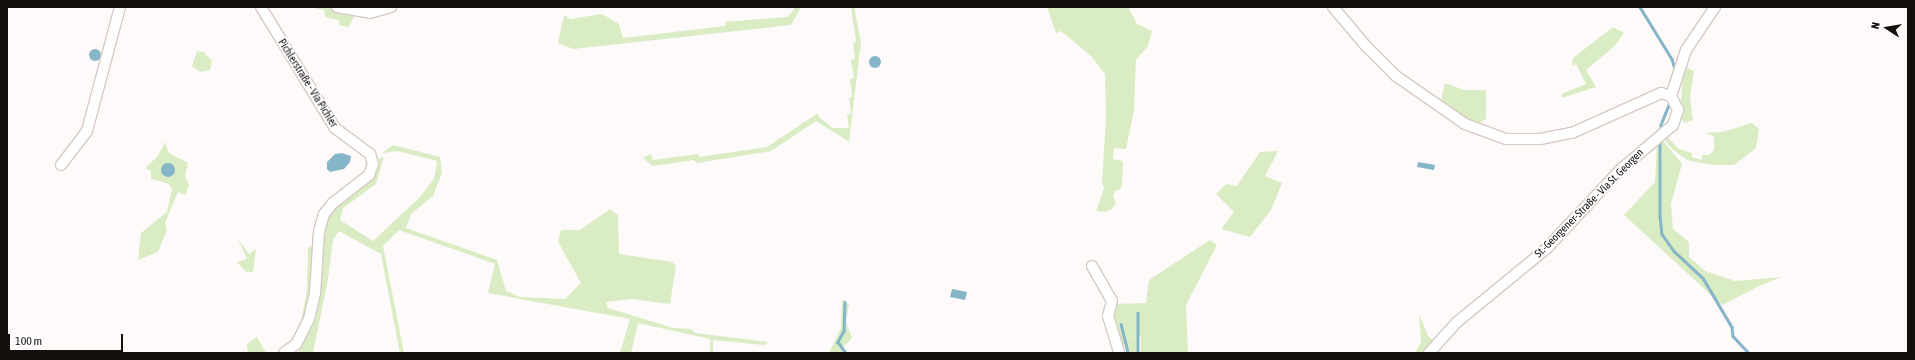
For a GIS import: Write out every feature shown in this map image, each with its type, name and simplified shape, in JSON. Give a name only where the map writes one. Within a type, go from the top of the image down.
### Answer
[{"type":"street","points":[[61,164],[87,131],[120,7]]},
{"type":"street","name":"Pichlerstraße - Via Pichler","points":[[261,7],[335,128],[370,154],[373,164],[369,175],[333,203],[324,214],[319,231],[315,293],[309,319],[296,344],[284,353]]},
{"type":"street","points":[[336,7],[370,13],[391,7]]},
{"type":"street","points":[[1333,7],[1366,46],[1396,76],[1465,124],[1506,139],[1540,139],[1560,137],[1586,128],[1653,95],[1661,93],[1671,96],[1686,50],[1715,7]]},
{"type":"street","name":"St.-Georgener-Straße - Via St. Georgen","points":[[1429,353],[1457,322],[1546,249],[1620,170],[1673,125],[1678,110],[1671,96]]},
{"type":"street","points":[[1092,266],[1112,301],[1108,316],[1119,353]]},
{"type":"green space","points":[[311,7],[332,7],[354,16],[349,27],[339,25],[339,20],[325,17],[324,10]]},
{"type":"green space","points":[[794,7],[801,7],[791,25],[573,49],[558,43],[564,15],[570,19],[602,14],[619,24],[623,38],[725,26],[725,22],[787,17],[794,10]]},
{"type":"green space","points":[[851,7],[854,7],[861,42],[849,142],[816,121],[771,151],[697,163],[694,160],[653,166],[643,158],[651,154],[653,160],[698,154],[699,157],[767,147],[818,113],[819,117],[833,128],[849,128],[847,115],[851,114],[849,98],[852,97],[850,79],[854,78],[851,60],[855,59],[853,43],[856,41]]},
{"type":"green space","points":[[1047,7],[1128,7],[1137,24],[1152,31],[1148,46],[1136,60],[1134,110],[1126,149],[1114,148],[1113,159],[1123,161],[1122,186],[1118,191],[1115,190],[1113,196],[1116,203],[1112,209],[1105,212],[1096,211],[1104,188],[1102,184],[1106,115],[1105,74],[1091,56],[1061,31],[1056,33]]},
{"type":"green space","points":[[1613,27],[1624,33],[1615,46],[1586,70],[1596,87],[1562,98],[1561,94],[1586,84],[1576,64],[1572,66],[1573,58]]},
{"type":"green space","points":[[197,51],[204,52],[212,61],[210,70],[200,72],[192,66]]},
{"type":"green space","points":[[1683,66],[1694,71],[1690,97],[1693,120],[1684,123],[1682,119],[1681,101]]},
{"type":"green space","points":[[1445,83],[1464,90],[1486,90],[1486,119],[1480,123],[1458,116],[1440,104]]},
{"type":"green space","points":[[1752,123],[1759,129],[1756,148],[1734,165],[1713,165],[1687,160],[1672,149],[1665,140],[1667,137],[1679,149],[1692,153],[1692,157],[1702,160],[1702,155],[1709,155],[1714,150],[1714,136],[1704,133],[1722,132]]},
{"type":"green space","points":[[165,142],[169,153],[188,163],[185,175],[189,185],[185,195],[178,192],[165,223],[167,230],[158,252],[138,260],[141,233],[167,212],[172,189],[169,184],[151,179],[151,171],[145,168],[158,156]]},
{"type":"green space","points":[[1664,142],[1682,164],[1671,204],[1673,229],[1689,242],[1689,257],[1705,271],[1735,281],[1782,277],[1761,285],[1722,305],[1624,215],[1655,182],[1657,143]]},
{"type":"green space","points":[[393,145],[440,157],[442,173],[433,196],[411,214],[406,228],[497,260],[506,291],[520,297],[565,299],[581,283],[558,242],[561,230],[580,230],[610,209],[618,215],[619,254],[672,262],[676,266],[670,304],[632,299],[606,302],[608,308],[673,328],[692,329],[695,333],[768,342],[765,345],[713,340],[713,353],[710,353],[710,339],[638,323],[631,353],[620,353],[630,319],[488,293],[495,264],[399,230],[383,246],[404,353],[400,353],[381,254],[339,231],[333,240],[328,279],[313,353],[295,353],[299,351],[309,327],[325,222],[336,207],[372,177],[376,160],[384,157],[376,184],[343,208],[340,220],[373,241],[420,197],[434,179],[437,161],[398,151],[382,153]]},
{"type":"green space","points":[[1278,151],[1265,176],[1282,183],[1271,210],[1250,237],[1221,229],[1234,212],[1216,194],[1226,184],[1237,186],[1260,152]]},
{"type":"green space","points":[[238,239],[249,254],[256,249],[253,272],[246,272],[237,262],[247,259]]},
{"type":"green space","points":[[1210,240],[1217,245],[1186,305],[1188,353],[1141,353],[1141,336],[1124,339],[1124,344],[1118,346],[1112,318],[1115,304],[1146,303],[1149,280]]},
{"type":"green space","points":[[315,243],[308,313],[299,332],[307,290],[308,248]]},
{"type":"green space","points":[[842,299],[849,305],[846,322],[852,338],[843,347],[847,353],[829,353],[841,328]]},
{"type":"green space","points":[[1419,314],[1428,336],[1434,341],[1425,353],[1415,353],[1421,342]]},
{"type":"green space","points":[[257,337],[266,353],[248,353],[247,344]]},
{"type":"green space","points":[[1138,337],[1138,353],[1129,353],[1125,339]]},
{"type":"water","points":[[95,49],[99,51],[101,55],[99,59],[95,61],[91,59],[89,55],[91,51]]},
{"type":"water","points":[[875,56],[879,58],[881,62],[879,66],[875,68],[871,66],[869,62],[871,58]]},
{"type":"water","points":[[342,153],[351,156],[350,162],[344,169],[330,172],[327,169],[327,162],[335,154]]},
{"type":"water","points":[[1418,162],[1435,165],[1434,170],[1417,167]]},
{"type":"water","points":[[165,163],[171,163],[175,167],[175,173],[171,177],[165,177],[161,173],[161,167]]},
{"type":"water","points":[[952,289],[967,292],[965,300],[950,297]]},
{"type":"waterway","points":[[1640,7],[1672,59],[1675,69]]},
{"type":"waterway","points":[[1660,126],[1669,104]]},
{"type":"waterway","points":[[1660,142],[1660,216],[1662,234],[1674,251],[1703,278],[1732,327],[1733,336],[1749,353]]},
{"type":"waterway","points":[[845,302],[844,331],[838,342],[846,353]]},
{"type":"waterway","points":[[1138,313],[1138,353]]},
{"type":"waterway","points":[[1121,324],[1128,353]]}]
